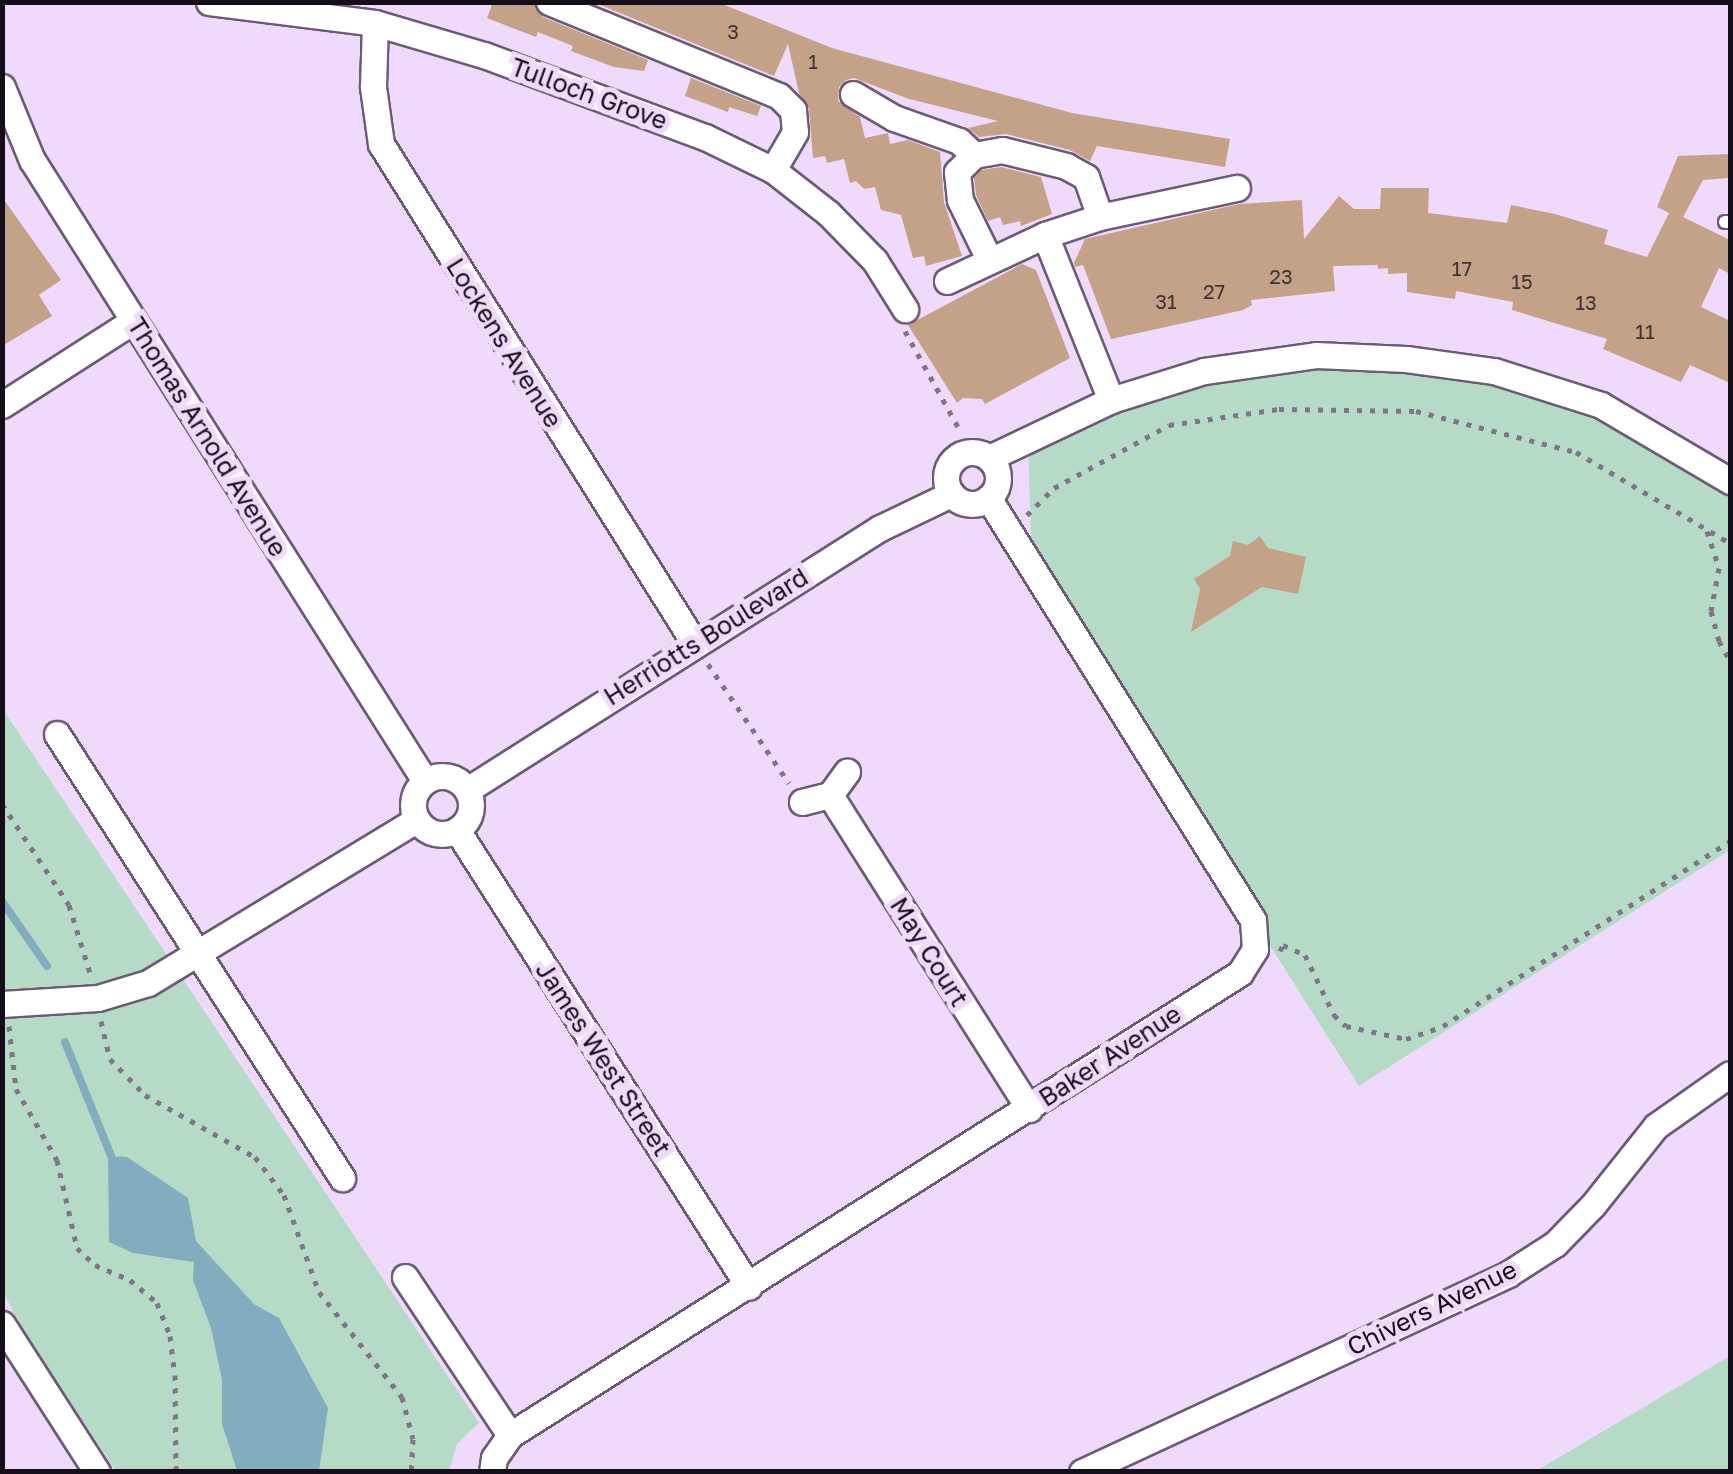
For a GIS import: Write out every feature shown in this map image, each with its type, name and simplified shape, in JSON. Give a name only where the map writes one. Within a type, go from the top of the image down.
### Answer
[{"type":"street","name":"Tulloch Grove","points":[[209,2],[311,8],[375,23],[484,55],[705,137],[773,170],[828,212],[875,260],[905,310]]},
{"type":"street","points":[[549,2],[779,96],[793,110],[796,132],[773,170]]},
{"type":"street","name":"Lockens Avenue","points":[[375,23],[374,87],[381,144],[695,644]]},
{"type":"street","name":"Thomas Arnold Avenue","points":[[2,87],[32,160],[424,781]]},
{"type":"street","points":[[853,94],[894,118],[959,141],[974,154]]},
{"type":"street","points":[[989,258],[960,200],[958,172],[974,154],[1002,150],[1066,166],[1086,177],[1100,218]]},
{"type":"street","points":[[948,281],[989,258],[1045,235],[1100,218],[1237,188]]},
{"type":"street","points":[[1045,235],[1111,400]]},
{"type":"street","points":[[2,406],[133,321]]},
{"type":"street","points":[[989,458],[1111,400],[1204,371],[1316,355],[1406,359],[1494,372],[1601,405],[1730,482]]},
{"type":"street","points":[[974,452],[989,458],[998,479],[988,498],[964,503],[951,494],[946,478],[952,462],[974,452]]},
{"type":"street","name":"Herriotts Boulevard","points":[[467,790],[880,528],[951,494]]},
{"type":"street","name":"Baker Avenue","points":[[510,1436],[1240,973],[1256,939],[1253,920],[988,498]]},
{"type":"street","points":[[57,734],[202,954],[342,1178]]},
{"type":"street","points":[[802,802],[830,795],[846,772]]},
{"type":"street","points":[[443,775],[467,790],[470,812],[457,830],[435,833],[416,820],[413,799],[424,781],[443,775]]},
{"type":"street","name":"May Court","points":[[830,795],[1029,1109]]},
{"type":"street","points":[[7,1003],[98,998],[148,984],[416,820]]},
{"type":"street","name":"James West Street","points":[[457,830],[749,1287]]},
{"type":"street","name":"Chivers Avenue","points":[[1082,1472],[1508,1274],[1555,1244],[1593,1205],[1656,1126],[1730,1074]]},
{"type":"street","points":[[405,1277],[510,1436],[494,1458],[492,1472]]},
{"type":"street","points":[[2,1324],[97,1472]]},
{"type":"path","points":[[905,310],[904,329],[959,429]]},
{"type":"path","points":[[1009,532],[1054,488],[1168,425],[1278,409],[1416,411],[1576,452],[1730,544]]},
{"type":"path","points":[[1708,531],[1719,568],[1711,611],[1718,641],[1730,661]]},
{"type":"path","points":[[695,644],[802,802]]},
{"type":"path","points":[[2,804],[69,905],[98,998],[110,1059],[145,1096],[255,1157],[284,1195],[319,1292],[402,1397],[413,1440],[411,1472]]},
{"type":"path","points":[[1277,957],[1283,945],[1305,954],[1334,1015],[1346,1026],[1406,1039],[1443,1026],[1730,840]]},
{"type":"path","points":[[7,1003],[5,1043],[16,1088],[57,1160],[77,1248],[95,1265],[130,1280],[157,1303],[170,1336],[175,1375],[176,1472]]},
{"type":"green space","points":[[1406,359],[1601,405],[1730,481],[1730,850],[1359,1086],[1032,570],[1028,440],[1204,371]]},
{"type":"green space","points":[[2,708],[479,1423],[457,1444],[449,1471],[116,1471],[30,1343],[2,1290]]},
{"type":"green space","points":[[1730,1356],[1730,1471],[1536,1471]]},
{"type":"water","points":[[108,1156],[127,1157],[188,1198],[196,1241],[254,1304],[279,1318],[328,1408],[319,1471],[237,1471],[222,1424],[222,1380],[211,1328],[193,1280],[194,1262],[133,1253],[109,1242]]},
{"type":"building","points":[[493,2],[533,2],[543,17],[648,60],[644,71],[614,67],[571,51],[573,46],[538,32],[536,37],[487,18]]},
{"type":"building","points":[[593,2],[717,2],[832,48],[1072,113],[1230,139],[1225,167],[1097,146],[1090,161],[1070,150],[1006,134],[979,137],[968,128],[998,121],[909,99],[854,78],[846,80],[839,87],[838,101],[860,117],[865,138],[888,133],[890,144],[908,140],[940,152],[944,202],[962,256],[926,266],[924,256],[913,258],[901,215],[881,210],[875,187],[864,189],[856,181],[850,183],[844,159],[827,163],[825,156],[813,158],[809,109],[799,93],[788,44],[774,76]]},
{"type":"building","points":[[691,78],[761,106],[757,116],[729,107],[728,112],[685,96]]},
{"type":"building","points":[[1730,154],[1728,178],[1703,180],[1683,217],[1730,240],[1730,274],[1719,268],[1701,307],[1730,321],[1730,383],[1690,365],[1681,382],[1603,349],[1607,339],[1512,310],[1513,302],[1456,291],[1455,299],[1407,292],[1407,273],[1388,274],[1388,268],[1378,269],[1378,265],[1333,266],[1335,291],[1251,300],[1252,305],[1243,310],[1111,339],[1083,265],[1075,267],[1074,263],[1085,239],[1239,204],[1302,200],[1304,239],[1339,196],[1354,209],[1380,209],[1381,188],[1429,188],[1428,213],[1507,223],[1511,205],[1555,214],[1608,230],[1604,244],[1647,257],[1669,213],[1657,207],[1678,156]]},
{"type":"building","points":[[1001,167],[1041,177],[1052,214],[1021,226],[1020,221],[1003,225],[1000,217],[988,221],[976,195],[974,178],[982,170]]},
{"type":"building","points":[[2,197],[61,280],[39,295],[52,316],[2,346]]},
{"type":"building","points":[[1022,264],[1036,270],[1070,358],[985,404],[982,399],[963,398],[957,403],[908,325]]},
{"type":"building","points":[[1260,536],[1268,548],[1306,557],[1298,594],[1262,587],[1191,632],[1200,589],[1194,579],[1230,556],[1233,541],[1248,545]]},
{"type":"waterway","points":[[2,901],[47,966]]},
{"type":"waterway","points":[[65,1042],[111,1156]]}]
